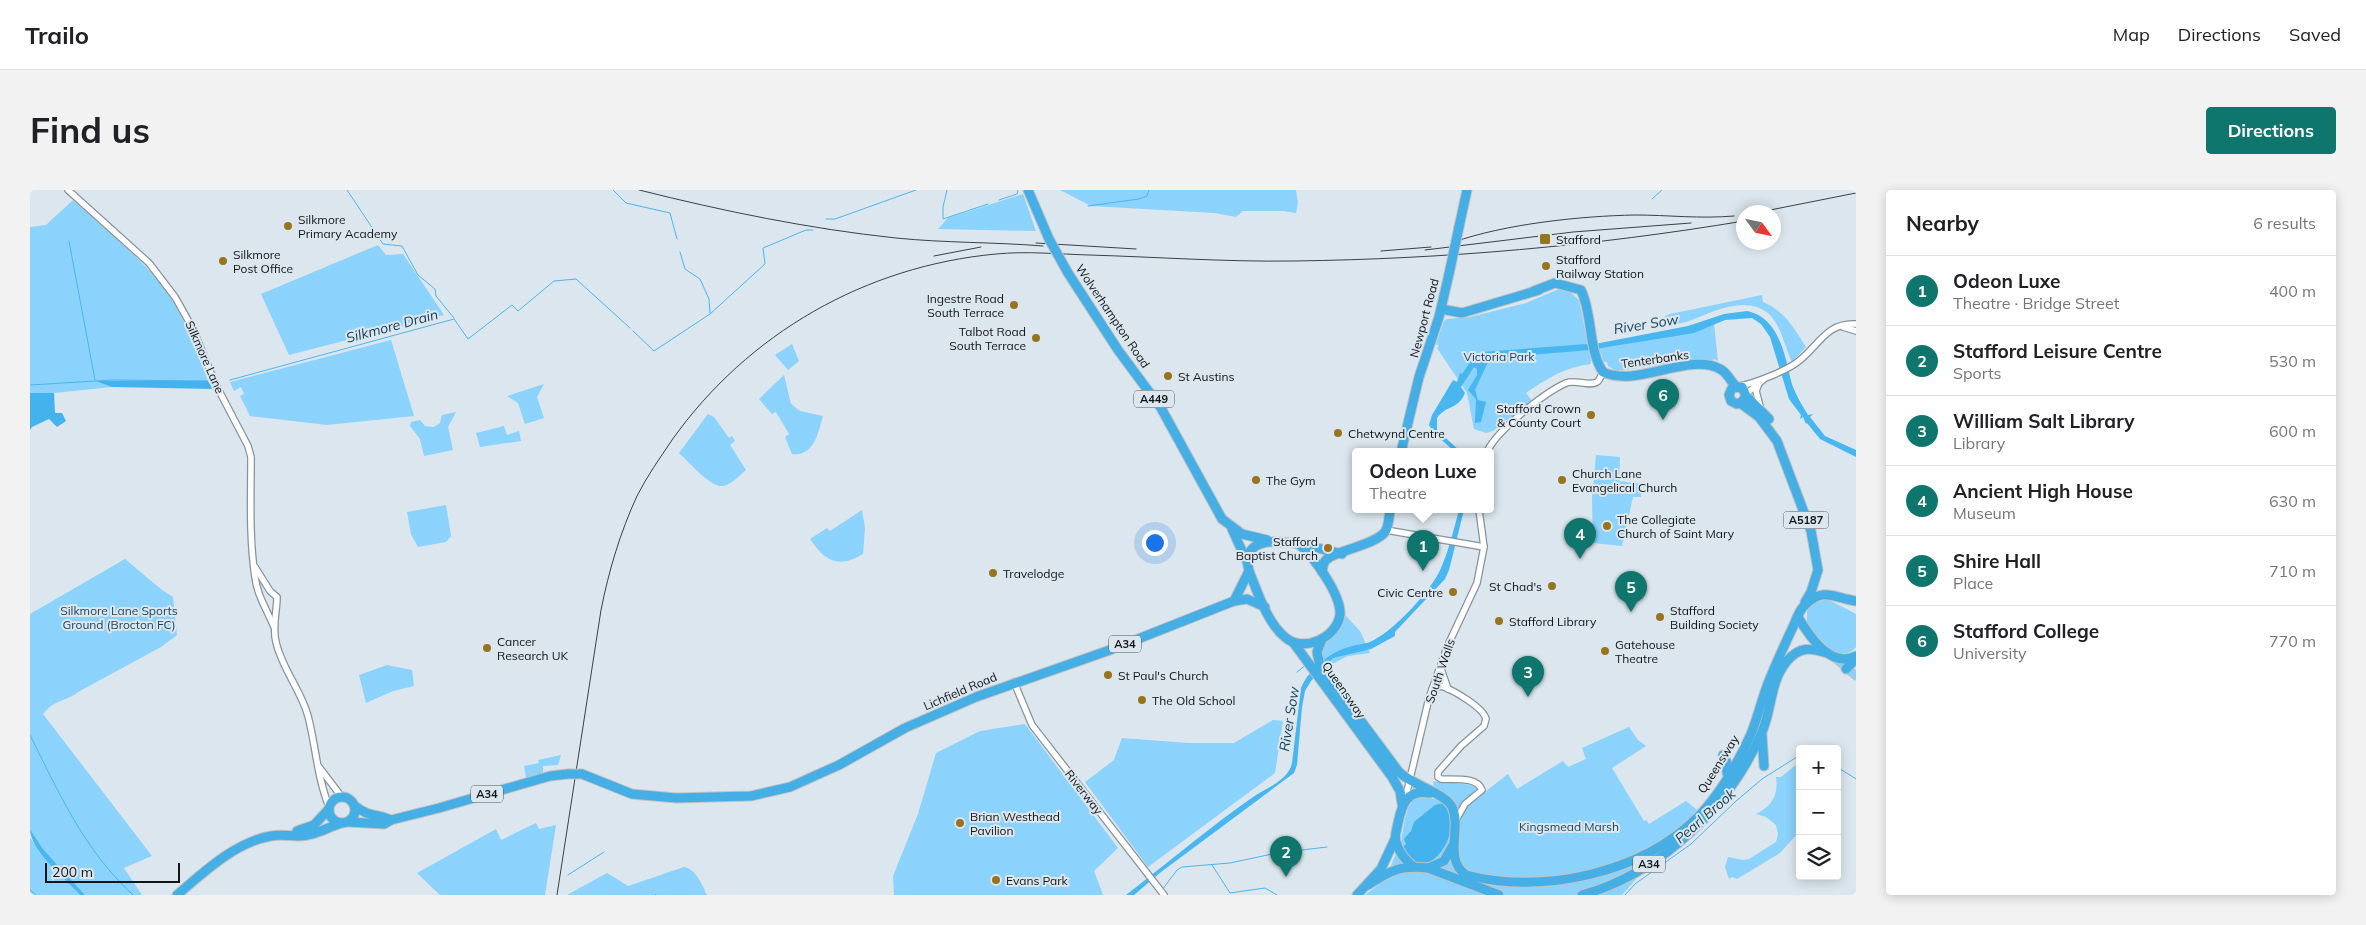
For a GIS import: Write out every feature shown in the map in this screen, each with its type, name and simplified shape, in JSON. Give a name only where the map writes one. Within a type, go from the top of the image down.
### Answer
[{"type":"highway","name":"Wolverhampton Road","points":[[1028,190],[1049,239],[1068,273],[1107,334],[1161,408],[1218,514],[1232,528],[1252,538],[1270,541]]},
{"type":"highway","name":"Newport Road","points":[[1402,448],[1419,377],[1441,309],[1467,190]]},
{"type":"highway","points":[[1441,309],[1453,313],[1469,312],[1534,291],[1562,285],[1581,290],[1588,308],[1596,355],[1603,372]]},
{"type":"highway","name":"Tenterbanks","points":[[1603,372],[1620,377],[1692,366],[1716,367],[1724,371],[1734,388]]},
{"type":"highway","points":[[1734,388],[1731,401],[1744,398]]},
{"type":"highway","points":[[1734,388],[1744,398]]},
{"type":"highway","name":"A5187","points":[[1744,398],[1761,410],[1774,428],[1777,441],[1811,531],[1822,586],[1831,594]]},
{"type":"highway","name":"A5187","points":[[1744,398],[1777,441]]},
{"type":"highway","points":[[1322,572],[1326,560],[1378,538],[1386,530],[1389,513]]},
{"type":"highway","name":"Wolverhampton Road","points":[[1232,528],[1248,567]]},
{"type":"highway","points":[[1234,601],[1257,545],[1270,541],[1342,554]]},
{"type":"highway","points":[[1248,567],[1265,607],[1277,628],[1293,642],[1308,643],[1322,639],[1337,624],[1340,613],[1335,596],[1322,572],[1311,554],[1300,545]]},
{"type":"highway","name":"A5187","points":[[1803,607],[1812,592],[1818,570]]},
{"type":"highway","points":[[1803,607],[1819,594],[1831,594],[1856,601]]},
{"type":"highway","name":"Lichfield Road","points":[[391,820],[408,817],[526,782],[568,774],[582,774],[638,795],[698,798],[752,796],[796,785],[839,765],[905,728],[1014,682],[1110,650],[1234,601],[1247,599],[1265,607]]},
{"type":"highway","points":[[1844,599],[1856,607]]},
{"type":"highway","name":"Queensway","points":[[1703,815],[1750,735],[1777,661],[1803,607]]},
{"type":"highway","points":[[1798,617],[1812,638],[1831,655],[1845,660],[1856,657]]},
{"type":"highway","name":"Queensway","points":[[1313,660],[1322,639]]},
{"type":"highway","name":"Queensway","points":[[1293,642],[1320,666],[1325,679],[1395,781],[1404,802],[1395,839],[1385,862],[1368,885]]},
{"type":"highway","name":"Queensway","points":[[1578,892],[1614,877],[1639,863],[1703,815],[1737,776],[1762,733],[1777,680],[1786,662],[1794,653],[1804,648],[1831,655]]},
{"type":"highway","points":[[1846,669],[1856,657]]},
{"type":"highway","name":"Queensway","points":[[1325,679],[1400,772],[1409,781],[1448,802],[1454,813],[1456,860],[1462,871],[1503,893]]},
{"type":"highway","points":[[1762,733],[1764,766]]},
{"type":"highway","points":[[1734,749],[1745,744]]},
{"type":"highway","points":[[1723,755],[1728,763],[1727,776]]},
{"type":"highway","points":[[1404,802],[1421,792],[1436,795]]},
{"type":"highway","points":[[342,796],[350,799],[355,806],[354,815],[345,823],[333,820],[328,808],[333,799],[342,796]]},
{"type":"highway","name":"A34","points":[[355,806],[369,815],[391,820]]},
{"type":"highway","name":"A34","points":[[290,835],[314,825],[328,808]]},
{"type":"highway","name":"A34","points":[[176,895],[239,849],[271,836],[290,835],[297,837],[345,823],[384,824],[391,820]]},
{"type":"highway","points":[[1395,839],[1405,860],[1414,867]]},
{"type":"highway","name":"Queensway","points":[[1428,868],[1444,861],[1450,854],[1454,842]]},
{"type":"highway","name":"Queensway","points":[[1368,885],[1398,868],[1414,867],[1428,868],[1503,893]]},
{"type":"highway","points":[[1357,895],[1368,885]]},
{"type":"main road","points":[[1831,655],[1856,676]]},
{"type":"street","name":"Silkmore Lane","points":[[68,190],[149,263],[175,297],[193,329],[215,383],[248,446],[251,457],[251,537],[255,577],[261,602],[274,626]]},
{"type":"street","points":[[1734,388],[1795,364],[1828,330],[1856,324]]},
{"type":"street","points":[[1840,326],[1856,331]]},
{"type":"street","points":[[1489,448],[1500,431],[1566,384],[1574,381],[1594,383],[1599,380],[1603,372]]},
{"type":"street","points":[[1744,398],[1771,374]]},
{"type":"street","points":[[1760,382],[1756,391],[1761,410]]},
{"type":"street","name":"South Walls","points":[[1404,802],[1432,690],[1449,642],[1477,583],[1484,547],[1479,513]]},
{"type":"street","points":[[1386,530],[1484,547]]},
{"type":"street","name":"Silkmore Lane","points":[[254,566],[270,591],[277,597],[274,626],[276,642],[283,665],[308,715],[316,763],[328,808]]},
{"type":"street","points":[[261,596],[270,591]]},
{"type":"street","points":[[264,605],[270,607],[275,604]]},
{"type":"street","points":[[1441,667],[1448,689]]},
{"type":"street","name":"Riverway","points":[[1014,682],[1032,725],[1164,895]]},
{"type":"street","points":[[1432,690],[1438,687],[1448,689],[1472,703],[1485,715],[1484,726],[1461,746],[1438,772],[1438,777],[1441,779],[1478,783],[1482,790],[1462,807],[1455,822]]},
{"type":"street","name":"Silkmore Lane","points":[[316,763],[325,777],[342,796]]},
{"type":"green space","points":[[1060,190],[1296,190],[1298,203],[1296,213],[1283,211],[1243,211],[1236,217],[1215,213],[1091,206]]},
{"type":"green space","points":[[1023,194],[1036,231],[938,229],[948,218]]},
{"type":"green space","points":[[73,200],[135,256],[168,294],[185,325],[208,381],[98,381],[112,387],[54,393],[30,393],[30,227],[46,225]]},
{"type":"green space","points":[[378,245],[386,255],[403,254],[444,315],[289,355],[261,294]]},
{"type":"green space","name":"Victoria Park","points":[[1559,289],[1570,292],[1579,300],[1589,350],[1705,328],[1714,324],[1718,361],[1714,359],[1711,361],[1690,361],[1616,371],[1608,366],[1607,362],[1604,362],[1600,351],[1590,352],[1591,364],[1582,365],[1557,374],[1526,393],[1532,401],[1493,431],[1486,433],[1474,429],[1467,393],[1437,348],[1439,346],[1436,344],[1444,321],[1447,319],[1470,317],[1526,303]]},
{"type":"green space","points":[[1762,295],[1763,302],[1783,315],[1806,347],[1792,362],[1775,321],[1762,309],[1752,306],[1729,307],[1686,322],[1663,325],[1665,316],[1670,314]]},
{"type":"green space","points":[[391,340],[414,416],[327,425],[250,416],[240,396],[244,394],[241,387],[234,391],[230,382]]},
{"type":"green space","points":[[792,344],[799,361],[788,370],[775,355]]},
{"type":"green space","points":[[784,375],[791,404],[800,411],[823,416],[814,442],[805,452],[799,454],[792,454],[785,437],[789,434],[776,412],[772,414],[759,399]]},
{"type":"green space","points":[[544,384],[537,397],[544,418],[525,424],[518,403],[507,396]]},
{"type":"green space","points":[[456,412],[448,427],[453,450],[424,456],[420,439],[410,426],[411,422],[420,420],[425,426],[434,427],[440,423],[442,415]]},
{"type":"green space","points":[[708,414],[714,417],[729,438],[732,436],[735,441],[730,445],[746,470],[732,482],[723,486],[706,479],[679,453]]},
{"type":"green space","points":[[504,426],[507,435],[519,431],[521,441],[480,447],[476,433]]},
{"type":"green space","points":[[1596,455],[1620,457],[1619,481],[1641,484],[1641,497],[1633,497],[1622,546],[1593,543],[1592,498]]},
{"type":"green space","points":[[446,505],[451,536],[446,542],[418,547],[411,534],[407,512]]},
{"type":"green space","points":[[862,510],[865,528],[863,554],[854,559],[839,562],[821,553],[810,539],[827,528],[830,531]]},
{"type":"green space","name":"Silkmore Lane Sports Ground (Brocton FC)","points":[[125,559],[173,597],[177,635],[161,647],[52,705],[43,714],[152,856],[124,868],[142,895],[85,895],[43,849],[30,829],[30,614]]},
{"type":"green space","points":[[1827,599],[1856,614],[1856,647],[1849,652],[1843,654],[1829,648],[1807,623],[1807,612],[1812,604]]},
{"type":"green space","points":[[1344,614],[1360,631],[1370,653],[1348,656],[1326,667],[1321,660],[1324,645],[1334,635]]},
{"type":"green space","points":[[387,665],[412,670],[414,686],[393,691],[366,703],[359,675]]},
{"type":"green space","points":[[1273,720],[1283,721],[1275,773],[1148,867],[1085,782],[1114,760],[1122,738],[1188,743],[1234,743]]},
{"type":"green space","points":[[1025,724],[1118,848],[1094,871],[1103,895],[894,895],[893,876],[918,814],[936,753],[980,731]]},
{"type":"green space","name":"Kingsmead Marsh","points":[[1629,727],[1638,740],[1646,746],[1612,768],[1644,821],[1646,820],[1649,824],[1686,801],[1708,819],[1643,871],[1622,895],[1365,895],[1385,880],[1395,856],[1402,848],[1401,839],[1404,824],[1412,802],[1416,798],[1421,797],[1427,797],[1444,803],[1452,800],[1434,789],[1433,781],[1474,785],[1477,789],[1472,794],[1476,799],[1508,774],[1517,789],[1563,761],[1568,767],[1586,759],[1582,748]]},
{"type":"green space","points":[[561,755],[558,765],[543,766],[543,775],[526,778],[524,766],[539,763],[538,760]]},
{"type":"green space","points":[[1796,765],[1796,835],[1780,853],[1737,879],[1732,877],[1729,879],[1725,867],[1728,857],[1743,860],[1749,859],[1776,842],[1778,834],[1776,825],[1766,817],[1756,814],[1766,808],[1773,800],[1777,783],[1776,777],[1781,777]]},
{"type":"green space","points":[[536,823],[539,829],[556,825],[545,895],[440,895],[417,873],[496,829],[501,840]]},
{"type":"green space","points":[[30,838],[53,867],[80,895],[30,895]]},
{"type":"green space","points":[[684,867],[695,874],[707,895],[567,895],[607,873],[628,886]]},
{"type":"shaded area","points":[[1747,311],[1758,315],[1766,321],[1773,329],[1783,349],[1794,390],[1808,415],[1813,414],[1810,417],[1825,436],[1856,450],[1856,457],[1820,439],[1806,424],[1803,417],[1800,419],[1801,415],[1789,399],[1770,337],[1761,324],[1752,318],[1725,320],[1694,333],[1589,350],[1494,358],[1488,362],[1475,390],[1478,400],[1486,402],[1481,422],[1475,423],[1476,399],[1468,390],[1477,375],[1477,369],[1474,367],[1461,387],[1465,393],[1462,398],[1437,418],[1437,430],[1457,448],[1451,448],[1434,433],[1429,425],[1432,415],[1453,380],[1457,382],[1460,373],[1462,374],[1471,361],[1482,352],[1600,343],[1688,326],[1724,314]]},
{"type":"shaded area","points":[[96,381],[208,381],[213,389],[112,387]]},
{"type":"shaded area","points":[[30,393],[54,393],[55,413],[62,413],[66,421],[57,427],[49,419],[32,427],[30,430]]},
{"type":"shaded area","points":[[1458,513],[1463,513],[1445,579],[1395,632],[1395,636],[1371,649],[1333,658],[1311,681],[1305,691],[1302,707],[1297,765],[1294,773],[1161,872],[1134,895],[1126,895],[1223,819],[1287,774],[1292,763],[1301,688],[1309,674],[1321,662],[1342,649],[1368,643],[1383,635],[1402,618],[1430,587],[1441,568]]},
{"type":"shaded area","points":[[1444,803],[1450,813],[1451,826],[1448,839],[1441,851],[1432,860],[1422,864],[1412,860],[1402,848],[1406,844],[1404,839],[1411,831],[1414,822],[1435,805]]},
{"type":"shaded area","points":[[30,829],[43,849],[85,895],[80,895],[42,855],[36,846]]},
{"type":"waterway","points":[[347,190],[383,244],[402,246],[418,275],[435,289],[436,296],[454,318]]},
{"type":"waterway","points":[[613,190],[626,203],[670,213],[677,239]]},
{"type":"waterway","points":[[826,219],[835,219],[916,190]]},
{"type":"waterway","points":[[947,190],[943,207],[943,219],[988,204]]},
{"type":"waterway","points":[[999,200],[1017,194],[1018,190]]},
{"type":"waterway","points":[[1088,206],[1139,199],[1147,196],[1149,190]]},
{"type":"waterway","points":[[1652,199],[1662,190]]},
{"type":"waterway","points":[[633,331],[654,351],[710,314],[765,264],[763,248],[806,230],[813,230]]},
{"type":"waterway","points":[[69,241],[95,380]]},
{"type":"waterway","points":[[680,252],[685,269],[700,279],[709,299],[710,313]]},
{"type":"waterway","name":"Silkmore Drain","points":[[230,380],[454,319],[468,339],[512,305],[518,311],[554,281],[576,279],[630,328]]},
{"type":"waterway","name":"Silkmore Drain","points":[[30,385],[112,380],[208,381]]},
{"type":"waterway","points":[[1297,672],[1306,665]]},
{"type":"waterway","points":[[30,735],[74,820],[100,859],[133,895]]},
{"type":"waterway","name":"Pearl Brook","points":[[1625,895],[1635,884],[1691,844],[1762,779],[1796,758]]},
{"type":"waterway","name":"Pearl Brook","points":[[1841,770],[1856,779]]},
{"type":"waterway","points":[[1162,890],[1177,870],[1182,867],[1230,863],[1277,853],[1327,847]]},
{"type":"waterway","points":[[568,875],[604,852]]},
{"type":"waterway","name":"Pearl Brook","points":[[1212,865],[1230,893],[1265,888],[1277,895]]},
{"type":"waterway","points":[[30,890],[36,895]]},
{"type":"railway","points":[[639,190],[702,205],[831,230],[914,240],[1043,246]]},
{"type":"railway","points":[[1781,208],[1856,193]]},
{"type":"railway","points":[[1454,242],[1496,230],[1567,219],[1635,215],[1734,216]]},
{"type":"railway","points":[[557,895],[601,610],[616,552],[637,496],[672,440],[702,402],[736,367],[774,337],[814,311],[856,290],[901,273],[948,261],[996,254],[1042,253],[1268,261],[1351,260],[1519,250],[1632,238],[1736,222]]},
{"type":"railway","points":[[1425,250],[1573,232],[1691,223]]},
{"type":"railway","points":[[1036,243],[1136,249]]},
{"type":"railway","points":[[934,256],[981,247]]},
{"type":"railway","points":[[1381,251],[1431,247]]},
{"type":"place","name":"Silkmore Primary Academy","points":[[288,226]]},
{"type":"place","name":"Stafford","points":[[1545,239]]},
{"type":"place","name":"Silkmore Post Office","points":[[223,261]]},
{"type":"place","name":"Stafford Railway Station","points":[[1546,266]]},
{"type":"place","name":"Ingestre Road South Terrace","points":[[1014,305]]},
{"type":"place","name":"Talbot Road South Terrace","points":[[1036,338]]},
{"type":"place","name":"St Austins","points":[[1168,376]]},
{"type":"place","name":"Stafford Crown & County Court","points":[[1591,415]]},
{"type":"place","name":"Stafford College","points":[[1663,420]]},
{"type":"place","name":"Chetwynd Centre","points":[[1338,433]]},
{"type":"place","name":"The Gym","points":[[1256,480]]},
{"type":"place","name":"Church Lane Evangelical Church","points":[[1562,480]]},
{"type":"place","name":"The Collegiate Church of Saint Mary","points":[[1607,526]]},
{"type":"place","name":"Stafford Baptist Church","points":[[1328,548]]},
{"type":"place","name":"Ancient High House","points":[[1580,559]]},
{"type":"place","name":"Odeon Luxe","points":[[1423,571]]},
{"type":"place","name":"Travelodge","points":[[993,573]]},
{"type":"place","name":"St Chad's","points":[[1552,586]]},
{"type":"place","name":"Civic Centre","points":[[1453,592]]},
{"type":"place","name":"Shire Hall","points":[[1631,612]]},
{"type":"place","name":"Stafford Building Society","points":[[1660,617]]},
{"type":"place","name":"Stafford Library","points":[[1499,621]]},
{"type":"place","name":"Cancer Research UK","points":[[487,648]]},
{"type":"place","name":"Gatehouse Theatre","points":[[1605,651]]},
{"type":"place","name":"St Paul's Church","points":[[1108,675]]},
{"type":"place","name":"William Salt Library","points":[[1528,697]]},
{"type":"place","name":"The Old School","points":[[1142,700]]},
{"type":"place","name":"Brian Westhead Pavilion","points":[[960,823]]},
{"type":"place","name":"Stafford Leisure Centre","points":[[1286,877]]},
{"type":"place","name":"Evans Park","points":[[996,880]]},
{"type":"water label","name":"River Sow","points":[[1646,324]]},
{"type":"water label","name":"River Sow","points":[[1289,719]]}]
